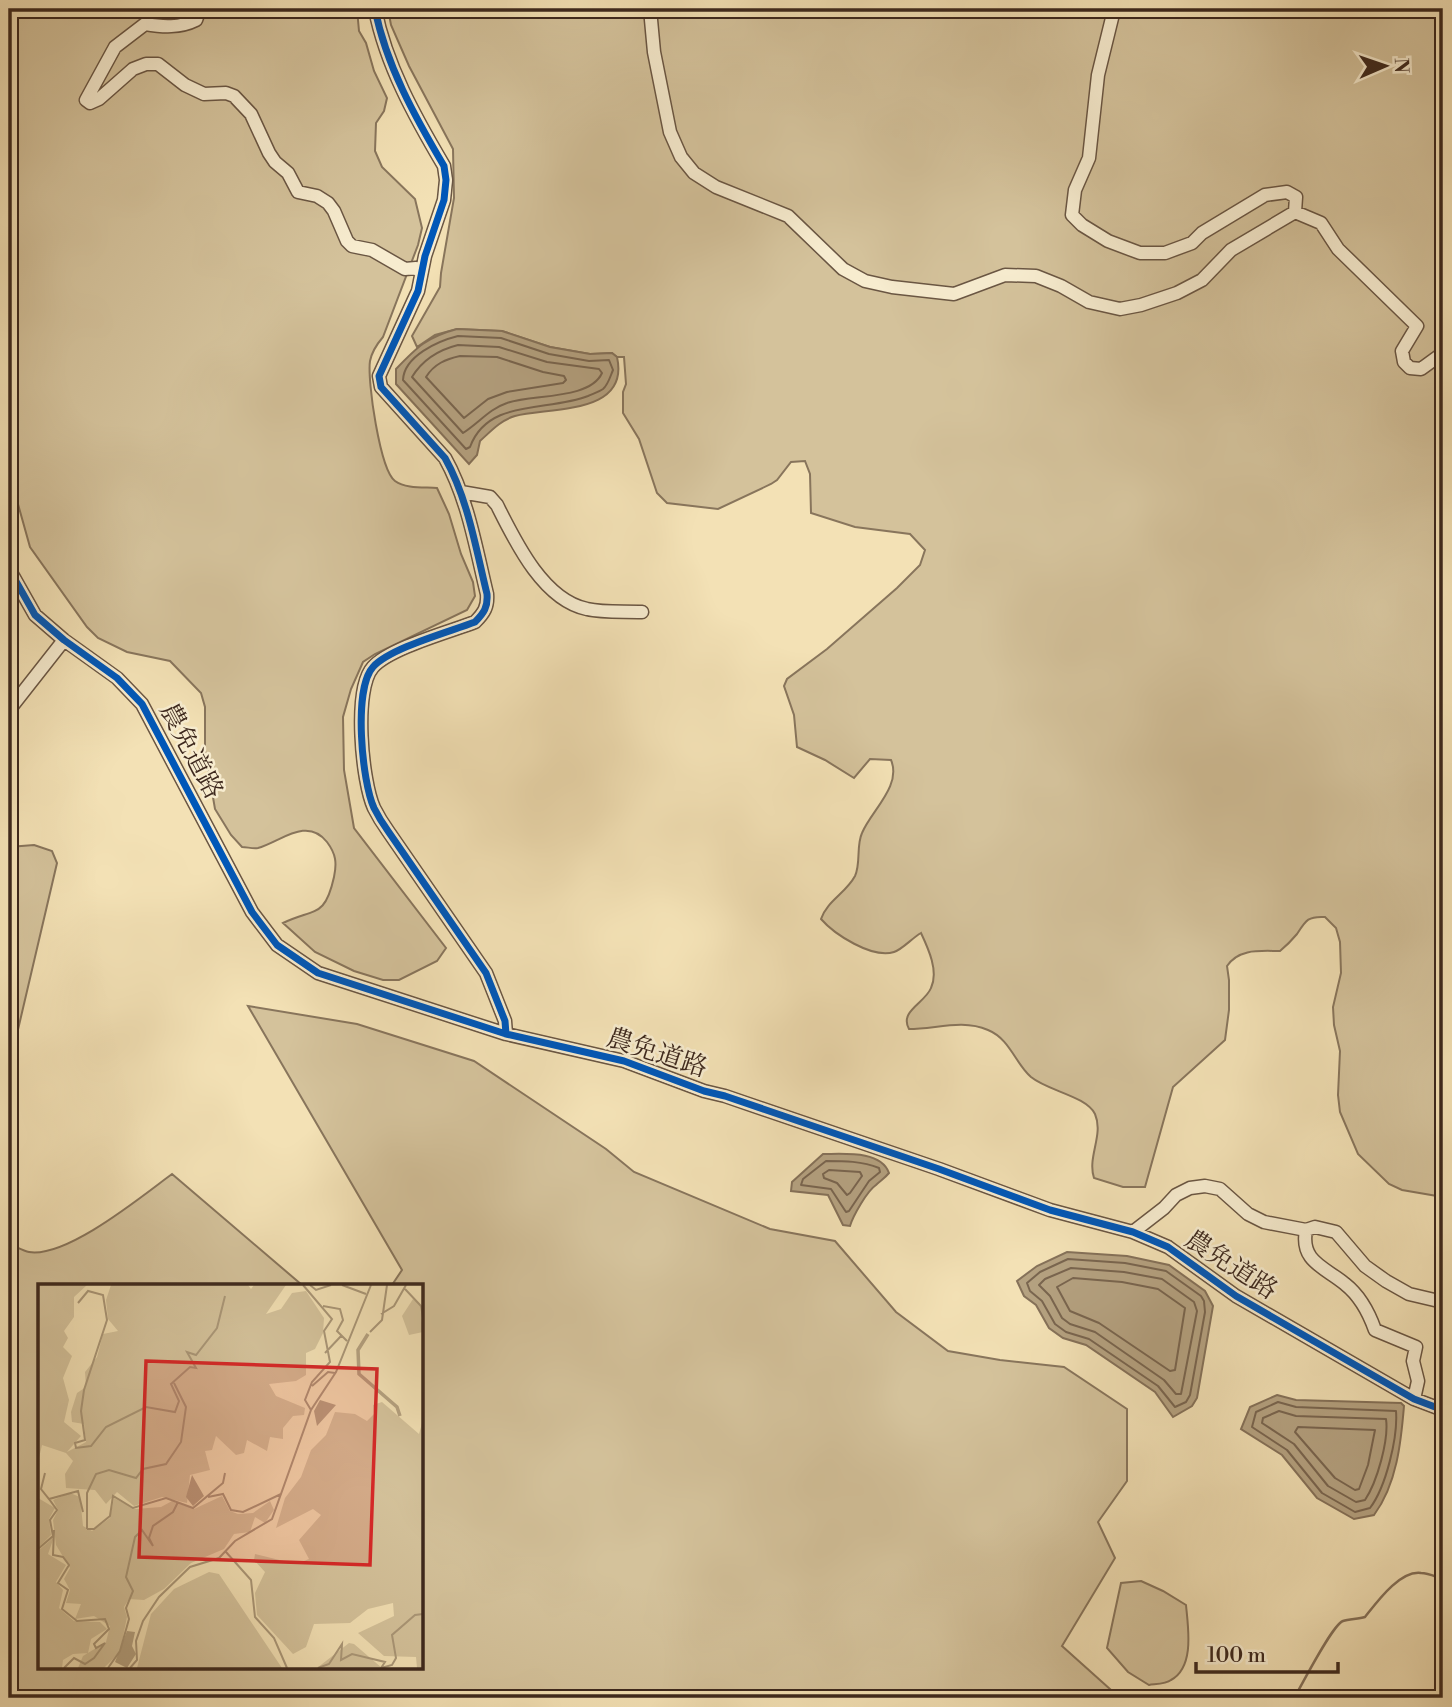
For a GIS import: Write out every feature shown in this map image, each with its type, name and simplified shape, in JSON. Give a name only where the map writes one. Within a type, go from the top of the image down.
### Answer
[{"type":"street","points":[[200,9],[196,20],[188,24],[145,24],[115,47],[86,100],[90,103],[99,99],[133,69],[146,64],[158,64],[185,85],[204,94],[226,93],[234,96],[251,114],[275,162],[288,173],[298,192],[317,196],[328,203],[352,246],[372,250],[405,269],[416,268],[421,272]]},
{"type":"street","points":[[375,9],[380,36],[403,91],[444,166],[446,180],[444,200],[413,305],[379,376],[381,387],[445,458],[461,492],[488,604],[484,614],[475,622],[386,657],[372,668],[366,678],[362,710],[365,778],[373,808],[486,973],[505,1021],[506,1034]]},
{"type":"street","points":[[650,9],[654,52],[670,132],[681,156],[694,173],[716,187],[788,216],[844,268],[865,281],[892,288],[954,294],[1005,275],[1036,276],[1089,302],[1120,309],[1177,293],[1202,280],[1231,250],[1295,212]]},
{"type":"street","points":[[1109,9],[1113,15],[1098,75],[1090,158],[1075,190],[1072,215],[1082,225],[1108,241],[1140,253],[1165,253],[1192,243],[1202,233],[1265,195],[1286,192],[1296,197],[1295,212]]},
{"type":"street","points":[[1295,212],[1321,223],[1338,249],[1418,326],[1402,351],[1404,362],[1410,368],[1421,369],[1443,353]]},
{"type":"street","points":[[461,492],[489,497],[497,505],[529,563],[568,602],[587,609],[642,612]]},
{"type":"street","name":"農免道路","points":[[9,573],[35,615],[117,678],[142,704],[252,912],[277,945],[318,973],[506,1034],[624,1061],[1051,1210],[1132,1232],[1168,1247],[1236,1296],[1414,1399],[1443,1410]]},
{"type":"street","points":[[9,710],[65,640]]},
{"type":"street","points":[[1132,1232],[1189,1188],[1205,1186],[1220,1189],[1248,1214],[1264,1222],[1306,1230],[1315,1227],[1336,1232],[1365,1266],[1386,1281],[1409,1294],[1443,1302]]},
{"type":"street","points":[[1306,1230],[1304,1241],[1316,1265],[1346,1284],[1370,1317],[1375,1330],[1416,1348],[1413,1361],[1418,1381],[1414,1399]]},
{"type":"shaded area","points":[[9,9],[357,9],[359,31],[387,98],[384,111],[376,123],[375,151],[382,167],[415,199],[422,228],[383,337],[370,361],[376,424],[384,460],[395,481],[410,486],[437,488],[473,582],[475,596],[467,610],[363,662],[343,717],[344,770],[354,828],[446,948],[437,961],[399,980],[383,980],[354,971],[315,952],[283,923],[317,910],[327,899],[335,867],[330,846],[319,835],[302,831],[258,848],[242,847],[215,809],[205,751],[205,707],[201,693],[170,661],[127,652],[98,638],[87,627],[30,547],[9,472]]},
{"type":"shaded area","points":[[388,9],[1443,9],[1443,1197],[1402,1190],[1389,1184],[1358,1154],[1340,1112],[1340,1051],[1333,1007],[1341,973],[1340,942],[1336,928],[1325,917],[1308,920],[1280,951],[1244,953],[1227,966],[1229,1010],[1225,1040],[1173,1087],[1145,1187],[1123,1187],[1094,1178],[1092,1162],[1098,1130],[1095,1114],[1084,1103],[1031,1077],[996,1034],[968,1025],[909,1029],[907,1017],[928,993],[934,974],[932,960],[921,933],[894,952],[875,952],[844,938],[821,919],[855,876],[862,833],[889,789],[893,770],[891,760],[870,759],[854,778],[797,747],[794,715],[784,686],[787,679],[827,649],[897,588],[920,565],[925,550],[910,534],[855,527],[811,513],[810,474],[805,461],[791,462],[771,484],[718,509],[667,503],[657,493],[639,439],[623,413],[623,392],[626,384],[624,357],[617,357],[612,353],[590,354],[550,347],[502,331],[457,329],[435,335],[417,347],[412,336],[440,287],[454,198],[453,149],[409,66],[391,25]]},
{"type":"shaded area","points":[[34,845],[52,851],[57,863],[9,1068],[9,847]]},
{"type":"shaded area","points":[[248,1006],[357,1024],[474,1061],[606,1149],[634,1172],[770,1229],[835,1241],[896,1312],[948,1351],[1064,1367],[1127,1409],[1127,1481],[1098,1522],[1115,1558],[1062,1646],[1120,1698],[9,1698],[9,1244],[29,1252],[45,1251],[63,1245],[104,1224],[172,1174],[301,1284],[38,1284],[38,1668],[424,1668],[424,1284],[393,1284],[402,1270]]},
{"type":"shaded area","points":[[1141,1581],[1186,1605],[1187,1656],[1179,1674],[1163,1683],[1149,1685],[1128,1672],[1107,1648],[1121,1583]]},
{"type":"water","points":[[457,329],[502,331],[550,347],[590,354],[612,353],[617,357],[618,376],[612,389],[600,399],[567,409],[530,413],[505,420],[480,441],[477,455],[469,464],[396,384],[396,369],[410,355],[430,339]]},
{"type":"water","points":[[823,1154],[870,1157],[878,1160],[889,1173],[872,1188],[850,1226],[843,1225],[828,1195],[791,1191],[792,1182]]},
{"type":"water","points":[[1067,1252],[1127,1256],[1169,1265],[1205,1291],[1213,1306],[1197,1398],[1192,1406],[1173,1417],[1155,1392],[1086,1345],[1063,1338],[1049,1328],[1036,1305],[1024,1296],[1017,1281],[1037,1266]]},
{"type":"water","points":[[1277,1395],[1296,1400],[1401,1403],[1404,1406],[1393,1476],[1374,1515],[1354,1519],[1317,1498],[1282,1455],[1241,1429],[1250,1407]]},
{"type":"waterway","points":[[1294,1698],[1325,1644],[1343,1621],[1365,1617],[1390,1588],[1405,1576],[1424,1573],[1443,1579]]},
{"type":"cycle path","points":[[375,9],[394,70],[412,110],[444,166],[446,180],[444,200],[425,256],[418,291],[379,376],[381,387],[445,458],[453,474],[471,525],[487,603],[475,622],[392,653],[373,667],[363,695],[363,758],[376,811],[486,973],[505,1021],[506,1034]]},
{"type":"cycle path","points":[[9,569],[35,615],[64,640],[117,678],[142,704],[252,912],[277,945],[318,973],[506,1034],[624,1061],[1050,1210],[1133,1232],[1168,1247],[1236,1296],[1414,1399],[1443,1410]]}]
